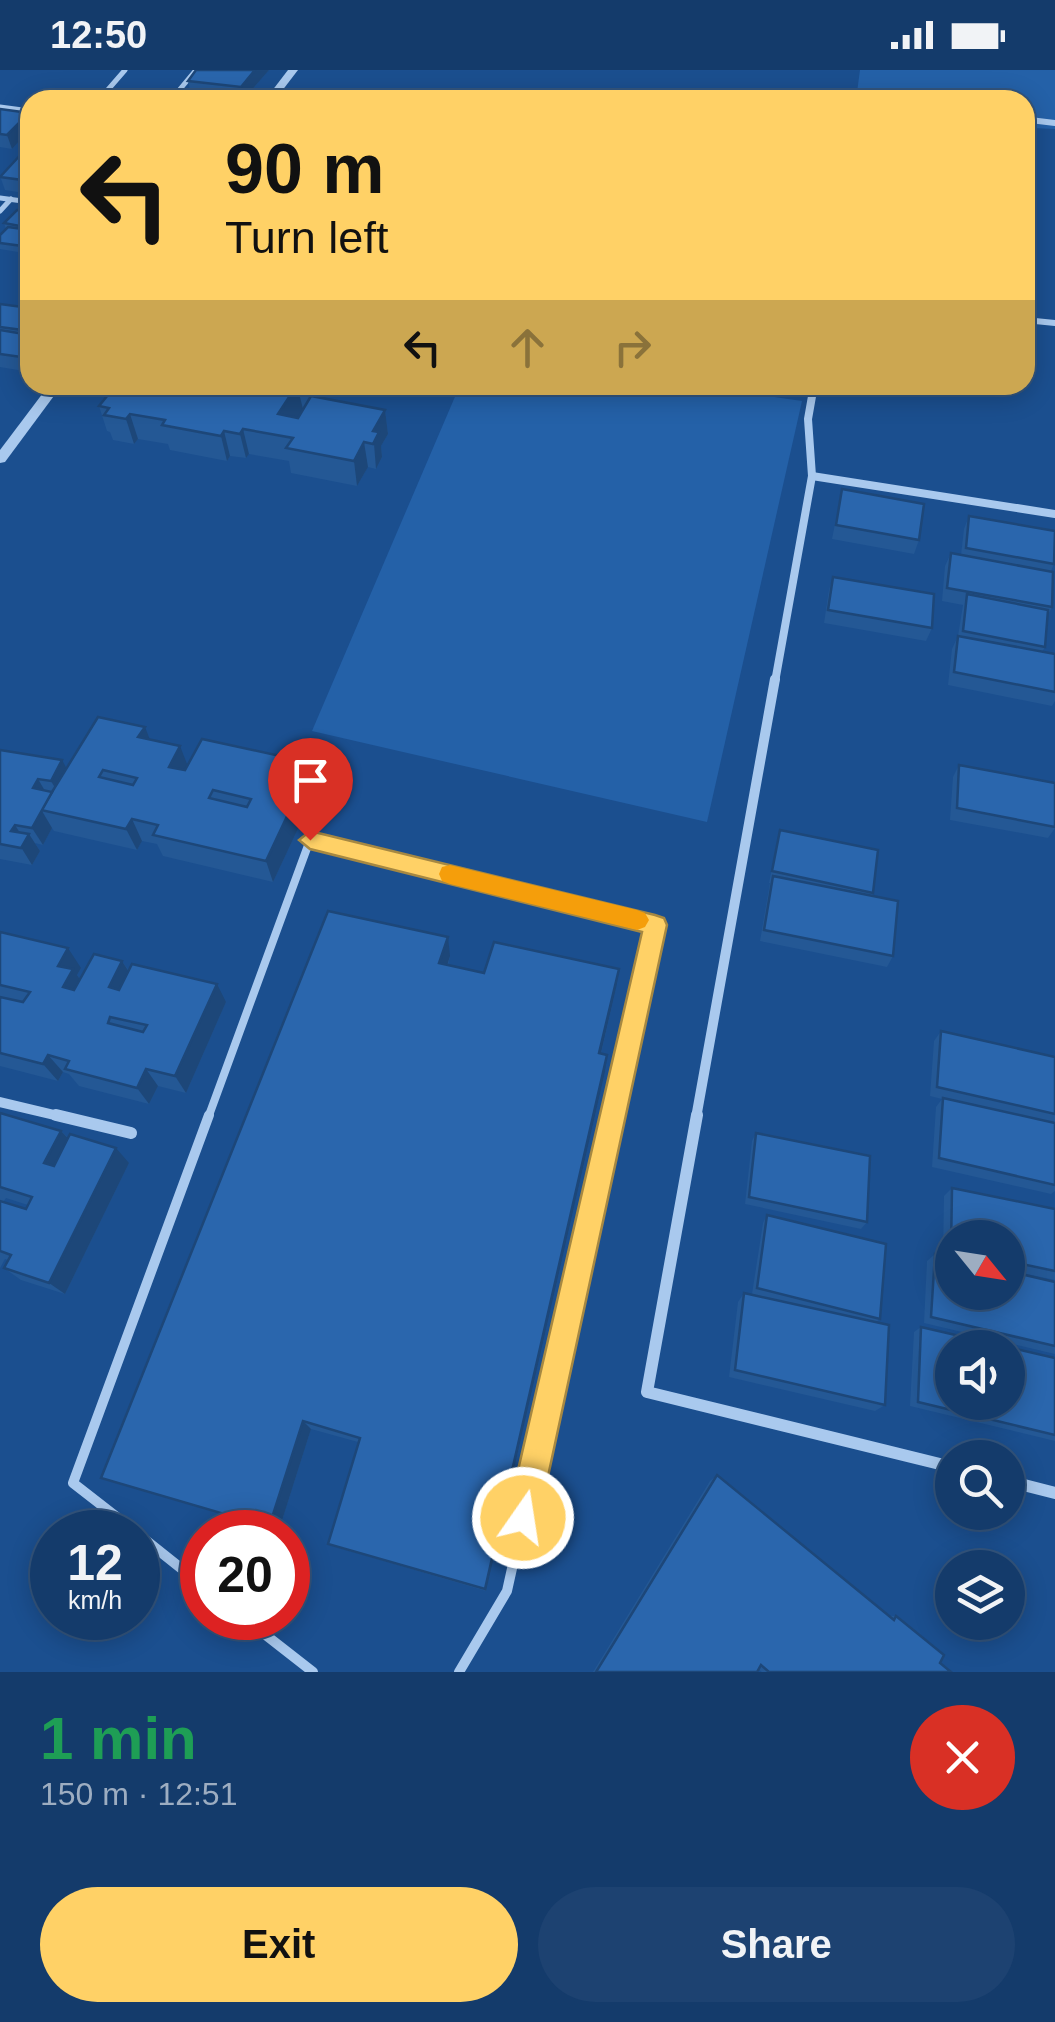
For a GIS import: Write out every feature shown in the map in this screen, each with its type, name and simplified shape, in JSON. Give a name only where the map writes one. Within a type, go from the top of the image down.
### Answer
[{"type":"street","points":[[0,459],[48,395]]},
{"type":"street","points":[[812,395],[808,418],[812,476],[647,1392],[935,1463]]},
{"type":"street","points":[[812,476],[1055,514]]},
{"type":"street","points":[[0,1102],[131,1133]]},
{"type":"street","points":[[1025,1485],[1055,1492]]},
{"type":"lane","points":[[108,90],[125,70]]},
{"type":"lane","points":[[179,90],[196,70]]},
{"type":"lane","points":[[0,198],[20,200]]},
{"type":"lane","points":[[0,212],[11,199]]},
{"type":"lane","points":[[107,1510],[74,1484],[310,840],[655,925],[506,1592],[458,1672]]},
{"type":"lane","points":[[160,1551],[180,1567]]},
{"type":"lane","points":[[272,1640],[313,1672]]},
{"type":"shaded area","points":[[860,70],[1055,70],[1055,129],[1035,128],[1035,90],[857,90]]},
{"type":"shaded area","points":[[456,395],[760,395],[802,401],[707,822],[312,731]]},
{"type":"building","points":[[196,70],[255,70],[241,87],[188,81]]},
{"type":"building","points":[[0,109],[20,112],[20,122],[7,135],[0,134]]},
{"type":"building","points":[[20,155],[20,180],[0,177]]},
{"type":"building","points":[[17,210],[20,210],[20,226],[4,223]]},
{"type":"building","points":[[8,227],[20,229],[20,246],[0,243],[0,235]]},
{"type":"building","points":[[0,304],[20,307],[20,330],[0,327]]},
{"type":"building","points":[[0,330],[20,333],[20,357],[0,354]]},
{"type":"building","points":[[108,395],[290,395],[278,414],[298,418],[311,396],[385,410],[373,431],[379,432],[373,444],[364,442],[354,461],[286,448],[293,438],[243,429],[240,434],[224,431],[221,436],[162,425],[165,420],[130,414],[126,419],[104,415],[109,408],[99,406]]},
{"type":"building","points":[[842,489],[924,504],[919,540],[836,525]]},
{"type":"building","points":[[969,516],[1055,531],[1054,564],[966,548]]},
{"type":"building","points":[[951,553],[1053,572],[1052,607],[947,588]]},
{"type":"building","points":[[833,577],[934,594],[932,628],[828,610]]},
{"type":"building","points":[[967,594],[1048,610],[1045,647],[963,631]]},
{"type":"building","points":[[958,636],[1055,654],[1055,692],[954,672]]},
{"type":"building","points":[[98,717],[145,727],[138,737],[180,746],[169,767],[185,770],[202,739],[312,763],[266,861],[153,835],[158,825],[132,819],[126,829],[41,810]],"holes":[[[103,770],[137,778],[133,785],[99,777]],[[213,790],[251,799],[247,807],[209,798]]]},
{"type":"building","points":[[0,750],[62,760],[51,781],[38,779],[33,788],[52,792],[32,828],[15,825],[11,831],[29,834],[21,848],[0,844]]},
{"type":"building","points":[[959,765],[1055,783],[1055,827],[957,808]]},
{"type":"building","points":[[780,830],[878,850],[873,893],[772,871]]},
{"type":"building","points":[[773,876],[898,901],[893,956],[764,930]]},
{"type":"building","points":[[328,911],[448,937],[439,963],[484,973],[494,942],[619,969],[599,1053],[607,1055],[485,1589],[328,1544],[360,1438],[303,1421],[274,1510],[211,1510],[101,1478]]},
{"type":"building","points":[[0,932],[68,948],[58,966],[73,969],[63,987],[74,990],[94,954],[122,961],[109,987],[119,990],[132,964],[217,984],[175,1076],[146,1069],[137,1088],[65,1069],[69,1061],[48,1055],[43,1064],[0,1053],[0,997],[23,1002],[30,992],[0,985]],"holes":[[[110,1017],[147,1025],[143,1032],[108,1023]]]},
{"type":"building","points":[[941,1031],[1055,1057],[1055,1114],[937,1087]]},
{"type":"building","points":[[943,1098],[1055,1123],[1055,1185],[939,1158]]},
{"type":"building","points":[[0,1113],[61,1131],[44,1163],[54,1166],[70,1134],[116,1148],[49,1283],[4,1268],[11,1255],[0,1251],[0,1201],[26,1209],[32,1197],[0,1187]]},
{"type":"building","points":[[756,1133],[870,1156],[867,1222],[749,1197]]},
{"type":"building","points":[[952,1188],[1055,1209],[1055,1271],[1025,1265],[1025,1220],[951,1220]]},
{"type":"building","points":[[767,1215],[886,1244],[880,1319],[757,1288]]},
{"type":"building","points":[[935,1254],[935,1310],[1025,1310],[1025,1275],[1055,1282],[1055,1346],[1025,1339],[1025,1330],[987,1330],[931,1317]]},
{"type":"building","points":[[744,1293],[889,1325],[885,1405],[735,1370]]},
{"type":"building","points":[[921,1327],[935,1330],[935,1406],[918,1402]]},
{"type":"building","points":[[1025,1351],[1055,1358],[1055,1435],[993,1420],[1025,1420]]},
{"type":"building","points":[[717,1475],[894,1620],[896,1616],[944,1655],[940,1663],[951,1672],[769,1672],[761,1665],[757,1672],[596,1672]]},
{"type":"slow traffic","points":[[450,874],[637,920]]},
{"type":"route","points":[[310,840],[655,925],[523,1518]]}]
